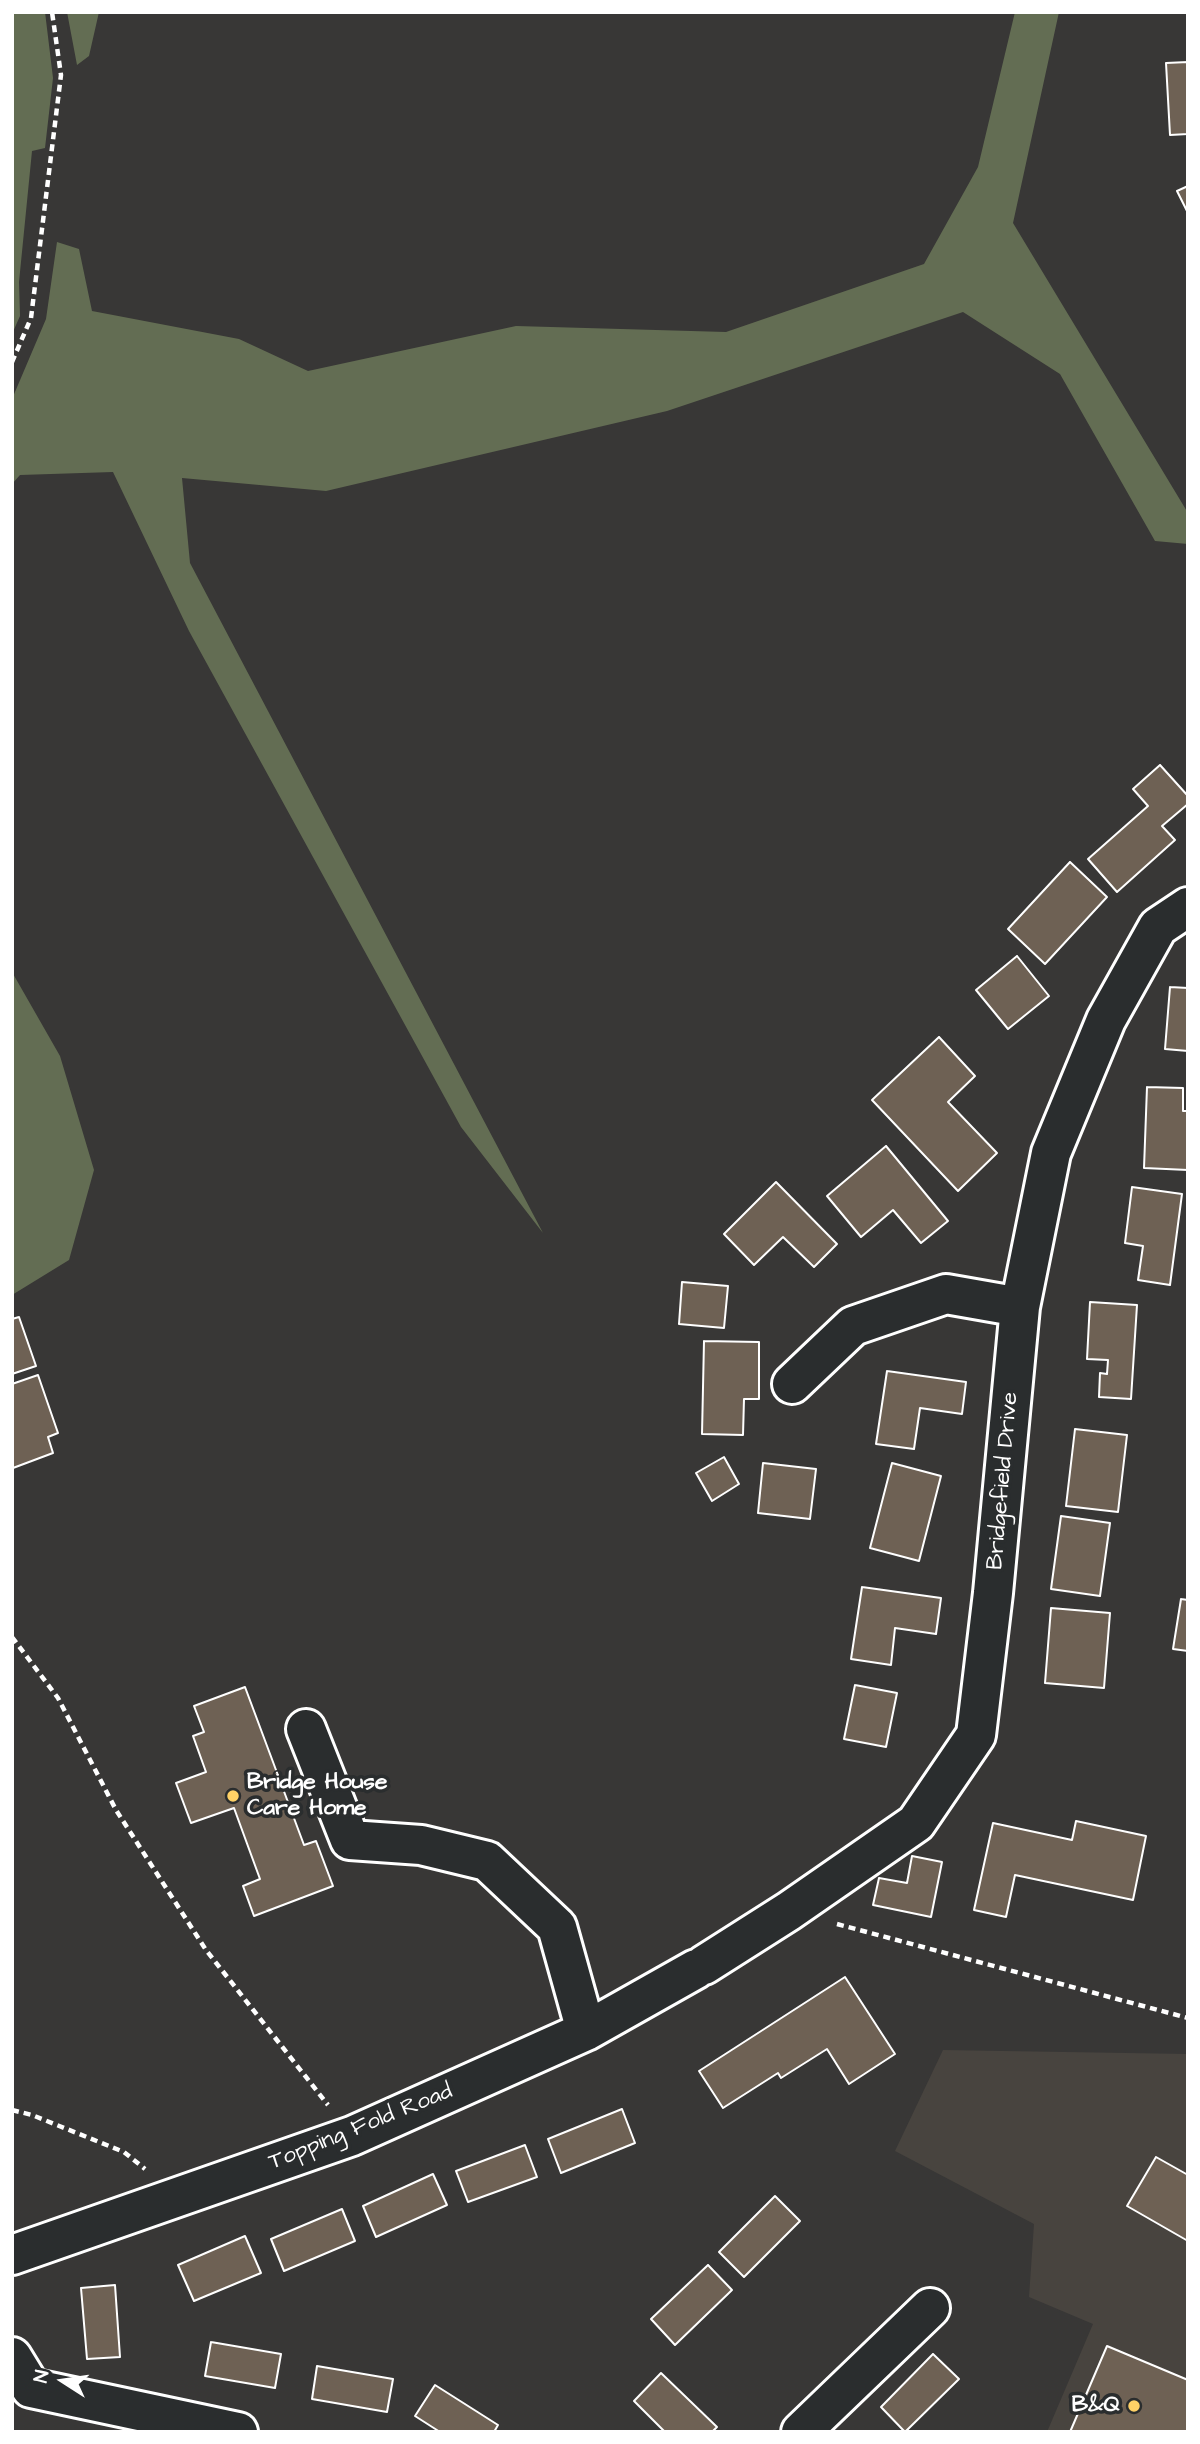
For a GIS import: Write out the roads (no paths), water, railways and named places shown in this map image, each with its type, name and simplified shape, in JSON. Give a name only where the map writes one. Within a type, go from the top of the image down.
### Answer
[{"type":"street","name":"Bridgefield Drive","points":[[700,1967],[789,1911],[916,1823],[976,1735],[993,1593],[1020,1307],[1051,1153],[1101,1032],[1158,927],[1188,907]]},
{"type":"street","points":[[792,1384],[853,1326],[946,1294],[1020,1307]]},
{"type":"street","points":[[306,1729],[350,1840],[421,1845],[487,1861],[556,1927],[586,2031]]},
{"type":"street","name":"Topping Fold Road","points":[[12,2255],[352,2136],[586,2031],[700,1967]]},
{"type":"street","points":[[801,2432],[930,2308]]},
{"type":"street","points":[[12,2357],[31,2388],[238,2432]]},
{"type":"place","name":"Bridge House Care Home","points":[[233,1796]]},
{"type":"place","name":"B&Q","points":[[1134,2406]]}]
